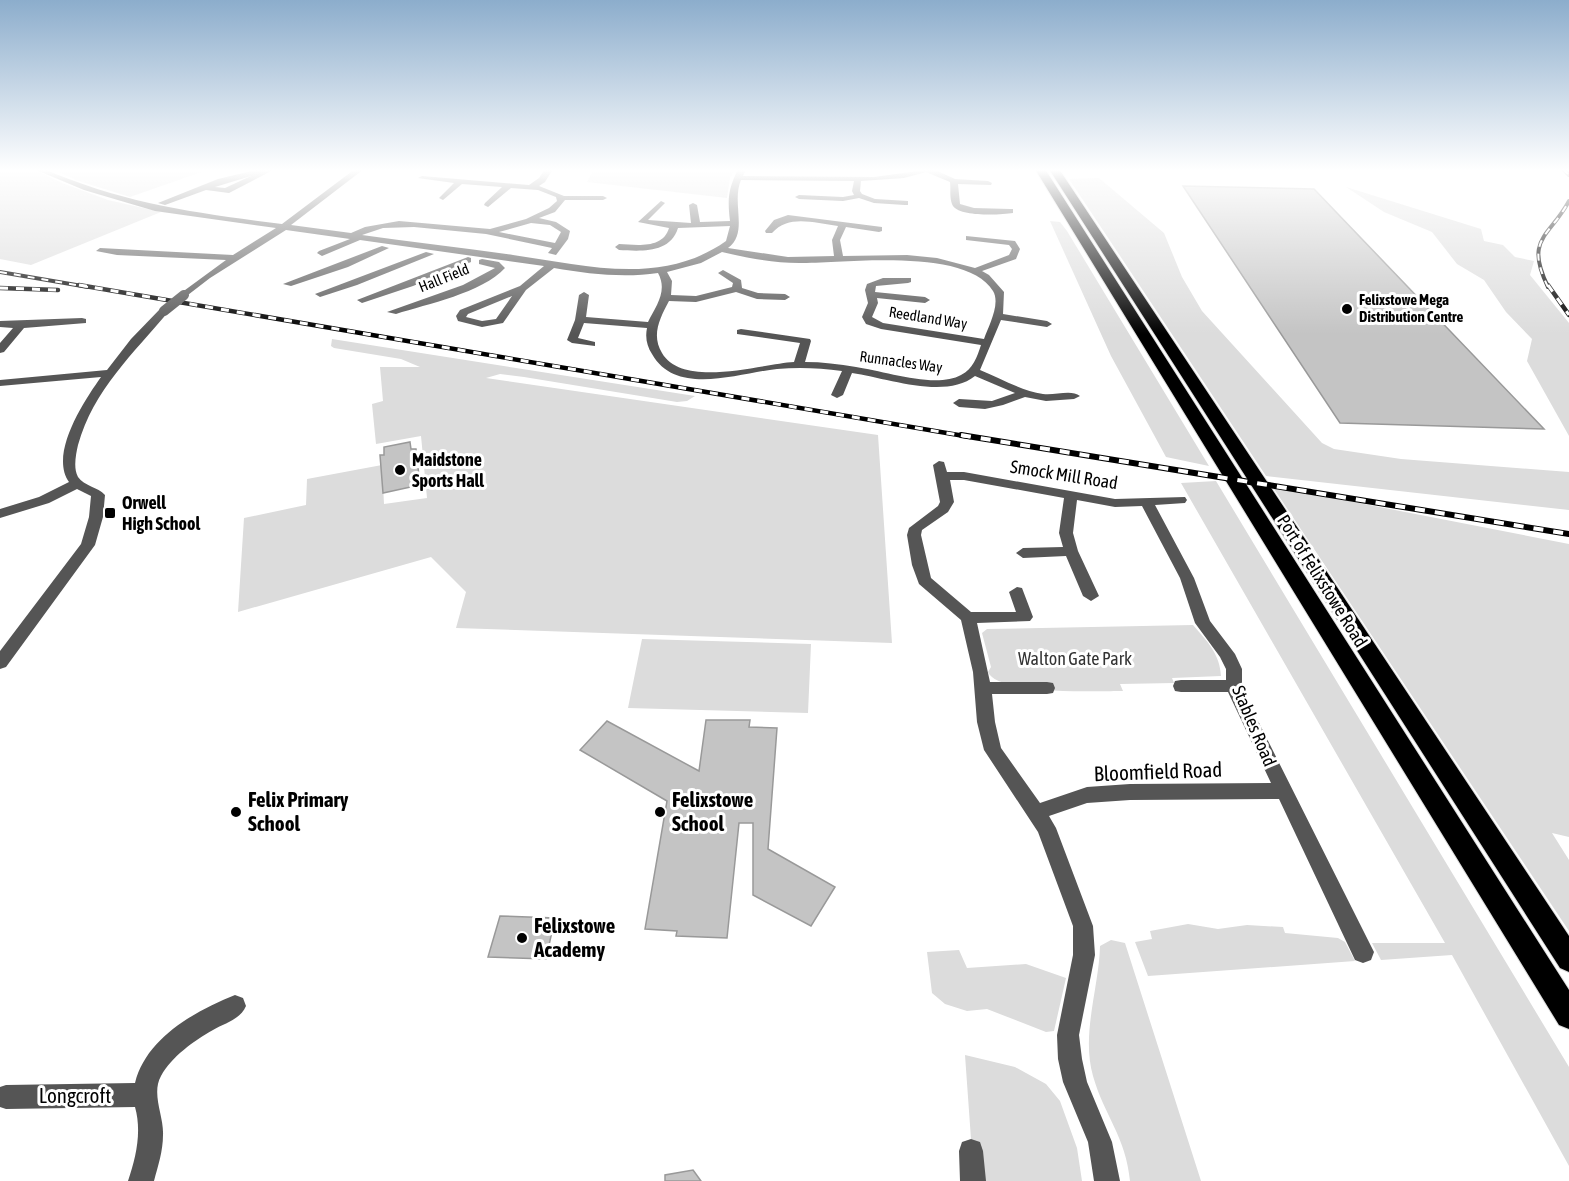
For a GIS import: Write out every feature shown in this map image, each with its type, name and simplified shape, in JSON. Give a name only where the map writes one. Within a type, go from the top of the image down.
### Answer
[{"type":"highway","name":"Port of Felixstowe Road","points":[[1074,224],[1569,1015]]},
{"type":"highway","name":"Port of Felixstowe Road","points":[[1090,224],[1569,959]]},
{"type":"street","points":[[262,224],[497,262]]},
{"type":"street","points":[[0,663],[88,545],[96,517],[98,495],[76,484],[70,472],[72,446],[82,420],[109,373],[140,333],[164,311],[207,276],[288,224]]},
{"type":"street","points":[[322,253],[354,239],[366,228],[381,224]]},
{"type":"street","points":[[386,224],[485,231],[557,246]]},
{"type":"street","points":[[485,231],[509,224]]},
{"type":"street","points":[[523,288],[464,312],[461,317],[467,322],[482,324],[499,321],[523,288],[547,264],[557,246],[564,239],[566,231],[547,224]]},
{"type":"street","points":[[659,224],[674,226],[713,224]]},
{"type":"street","points":[[354,239],[385,248],[468,260],[547,264],[613,273],[661,270],[698,261],[721,249],[734,235],[735,224]]},
{"type":"street","points":[[769,231],[775,224]]},
{"type":"street","points":[[839,259],[836,240],[843,224]]},
{"type":"street","points":[[844,224],[879,229]]},
{"type":"street","points":[[619,247],[642,248],[660,245],[671,236],[674,226]]},
{"type":"street","points":[[969,238],[1012,243],[1016,249],[1013,257],[975,271]]},
{"type":"street","points":[[288,284],[361,259],[385,248]]},
{"type":"street","points":[[721,249],[776,259],[927,259],[963,266],[975,271],[990,281],[999,291],[1001,301],[975,372],[996,379],[1023,393],[1046,398],[1072,392],[1080,409]]},
{"type":"street","points":[[100,251],[141,256],[188,255],[233,258]]},
{"type":"street","points":[[320,294],[429,254]]},
{"type":"street","points":[[362,300],[410,284],[468,260]]},
{"type":"street","name":"Hall Field","points":[[392,312],[439,297],[492,275],[499,270],[500,266],[497,262]]},
{"type":"street","points":[[580,320],[651,325],[665,298],[669,283],[661,270]]},
{"type":"street","points":[[723,273],[738,282],[737,289]]},
{"type":"street","name":"Reedland Way","points":[[908,280],[878,281],[871,287],[872,307],[867,317],[874,324],[987,343]]},
{"type":"street","points":[[665,298],[696,299],[737,289],[757,296],[785,297]]},
{"type":"street","points":[[584,295],[580,320],[573,340],[591,344]]},
{"type":"street","points":[[871,296],[925,300]]},
{"type":"street","points":[[996,316],[1047,324]]},
{"type":"street","points":[[0,324],[82,321]]},
{"type":"street","points":[[0,350],[21,325]]},
{"type":"street","name":"Runnacles Way","points":[[651,325],[649,340],[655,353],[666,367],[680,373],[705,376],[800,364],[935,384],[964,379],[975,372]]},
{"type":"street","points":[[741,332],[806,341],[799,359],[800,364]]},
{"type":"street","points":[[837,395],[848,370]]},
{"type":"street","points":[[0,383],[109,373]]},
{"type":"street","points":[[959,403],[979,406],[999,405],[1023,393]]},
{"type":"street","name":"Smock Mill Road","points":[[968,618],[924,580],[914,535],[920,523],[943,509],[946,502],[941,470],[1115,502],[1180,500]]},
{"type":"street","points":[[0,514],[34,504],[76,484]]},
{"type":"street","points":[[1071,495],[1066,533],[1071,551],[1091,596]]},
{"type":"street","name":"Stables Road","points":[[1147,502],[1187,579],[1203,623],[1227,654],[1234,669],[1234,686],[1283,791],[1364,952]]},
{"type":"street","points":[[1023,552],[1071,551]]},
{"type":"street","points":[[1017,592],[1025,617],[968,618],[984,688],[986,722],[993,750],[1046,828],[1083,926],[1084,955],[1068,1035],[1070,1059],[1076,1082],[1100,1142],[1107,1181]]},
{"type":"street","points":[[1181,686],[1234,686]]},
{"type":"street","points":[[984,688],[1047,688]]},
{"type":"street","name":"Bloomfield Road","points":[[1037,812],[1087,795],[1130,792],[1283,791]]},
{"type":"street","points":[[141,1181],[151,1151],[150,1118],[145,1095],[147,1079],[183,1034],[235,1006]]},
{"type":"street","name":"Longcroft","points":[[6,1097],[145,1095]]},
{"type":"street","points":[[971,1151],[973,1181]]},
{"type":"green space","points":[[0,224],[131,224],[31,265],[0,259]]},
{"type":"green space","points":[[1051,224],[1062,224],[1067,231],[1209,466],[1166,457],[1111,356]]},
{"type":"green space","points":[[1099,224],[1153,224],[1164,233],[1182,277],[1202,311],[1322,443],[1334,449],[1401,459],[1569,472],[1569,510],[1266,476]]},
{"type":"green space","points":[[1413,224],[1465,224],[1481,229],[1484,241],[1503,245],[1515,257],[1534,261],[1530,275],[1569,323],[1569,436],[1527,361],[1532,339],[1506,312],[1484,280],[1457,264],[1432,232]]},
{"type":"green space","points":[[332,339],[695,396],[687,401],[677,402],[524,377],[500,374],[486,378],[878,435],[892,643],[456,628],[466,592],[431,557],[238,612],[244,518],[306,505],[307,479],[382,465],[384,504],[427,498],[421,436],[376,444],[372,404],[383,401],[380,367],[420,367],[401,359],[334,348],[331,346]]},
{"type":"green space","points":[[1216,481],[1569,1067],[1569,1166],[1452,955],[1381,960],[1372,943],[1445,943],[1181,483]]},
{"type":"green space","points":[[1272,486],[1569,544],[1569,837],[1552,833],[1569,860],[1569,931]]},
{"type":"green space","name":"Walton Gate Park","points":[[1193,625],[1215,654],[1221,676],[1172,678],[1174,683],[1120,684],[1123,691],[1028,688],[1010,685],[995,679],[988,672],[991,667],[982,633],[987,629]]},
{"type":"green space","points":[[642,639],[811,644],[808,713],[628,708]]},
{"type":"green space","points":[[1188,924],[1218,929],[1247,925],[1283,927],[1285,933],[1338,938],[1345,942],[1355,961],[1148,976],[1135,942],[1152,939],[1150,931]]},
{"type":"green space","points":[[1111,940],[1125,943],[1201,1181],[1130,1181],[1124,1152],[1098,1090],[1090,1060],[1090,1027],[1100,946]]},
{"type":"green space","points":[[959,950],[967,968],[1026,964],[1066,978],[1054,1031],[1046,1032],[987,1009],[967,1011],[945,1004],[932,993],[927,952]]},
{"type":"green space","points":[[965,1055],[1015,1067],[1046,1084],[1060,1101],[1077,1148],[1082,1181],[974,1181]]},
{"type":"building","name":"Felixstowe Mega Distribution Centre","points":[[1208,224],[1348,224],[1544,429],[1340,423]]},
{"type":"building","name":"Maidstone Sports Hall","points":[[410,442],[411,449],[416,449],[420,485],[383,493],[380,455],[384,455],[384,447]]},
{"type":"building","name":"Felixstowe School","points":[[706,720],[750,720],[749,727],[777,728],[768,849],[835,887],[811,926],[753,895],[753,823],[739,823],[727,938],[676,936],[677,931],[645,929],[667,801],[580,750],[607,721],[699,771]]},
{"type":"building","name":"Felixstowe Academy","points":[[500,916],[555,918],[546,959],[488,957]]},
{"type":"building","points":[[693,1170],[701,1181],[665,1181],[665,1175]]},
{"type":"railway","points":[[1548,287],[1538,258],[1542,239],[1553,224]]},
{"type":"railway","points":[[0,272],[88,287]]},
{"type":"railway","points":[[79,285],[970,437]]},
{"type":"railway","points":[[1548,285],[1569,315]]},
{"type":"railway","points":[[0,288],[58,290]]},
{"type":"railway","points":[[961,435],[1569,534]]},
{"type":"place","name":"Felixstowe Mega Distribution Centre","points":[[1347,309]]},
{"type":"place","name":"Maidstone Sports Hall","points":[[400,470]]},
{"type":"place","name":"Orwell High School","points":[[110,513]]},
{"type":"place","name":"Felix Primary School","points":[[236,812]]},
{"type":"place","name":"Felixstowe School","points":[[660,812]]},
{"type":"place","name":"Felixstowe Academy","points":[[522,938]]}]
